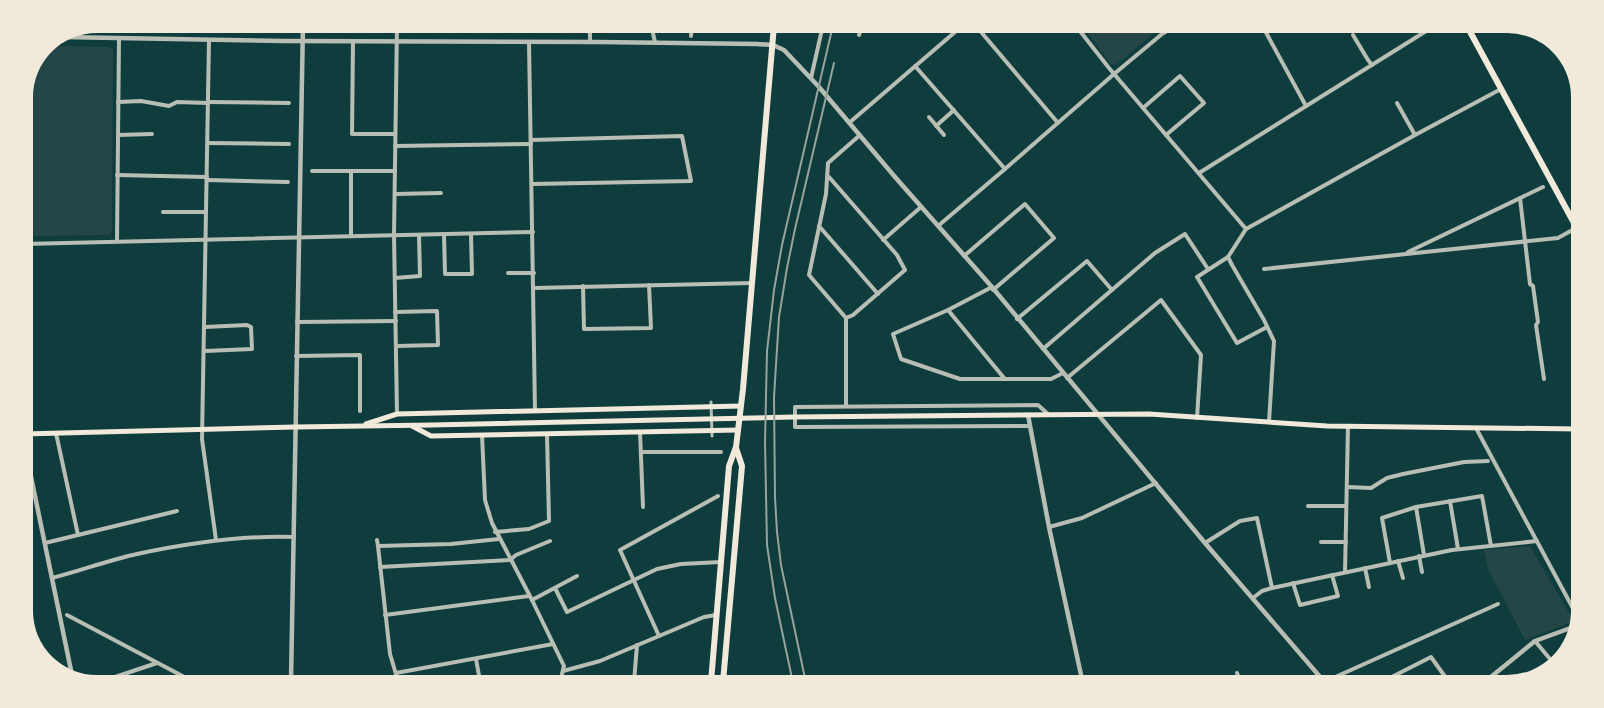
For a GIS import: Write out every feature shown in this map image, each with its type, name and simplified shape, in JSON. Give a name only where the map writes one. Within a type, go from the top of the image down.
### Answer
[{"type":"highway","points":[[712,675],[729,466],[736,447],[741,406],[774,33]]},
{"type":"highway","points":[[1471,33],[1571,218]]},
{"type":"highway","points":[[724,675],[742,466],[736,447]]},
{"type":"main road","points":[[358,426],[397,414],[741,406]]},
{"type":"main road","points":[[33,435],[203,429],[793,417],[1149,414],[1348,426],[1571,429]]},
{"type":"main road","points":[[411,426],[431,436],[738,430]]},
{"type":"street","points":[[291,675],[302,33]]},
{"type":"street","points":[[397,33],[394,235],[397,414]]},
{"type":"street","points":[[590,33],[590,42]]},
{"type":"street","points":[[653,33],[655,42]]},
{"type":"street","points":[[811,78],[821,33]]},
{"type":"street","points":[[849,123],[954,33]]},
{"type":"street","points":[[982,33],[1058,123]]},
{"type":"street","points":[[1082,33],[1246,229]]},
{"type":"street","points":[[938,226],[1164,33]]},
{"type":"street","points":[[1266,33],[1306,106]]},
{"type":"street","points":[[1198,173],[1423,33]]},
{"type":"street","points":[[1353,35],[1372,64]]},
{"type":"street","points":[[75,37],[397,42],[655,42],[773,45],[784,50],[811,78],[964,256],[1318,675]]},
{"type":"street","points":[[117,241],[118,38]]},
{"type":"street","points":[[209,40],[202,439],[216,540]]},
{"type":"street","points":[[353,41],[352,134],[395,134]]},
{"type":"street","points":[[529,42],[536,412]]},
{"type":"street","points":[[915,66],[1005,169]]},
{"type":"street","points":[[1143,108],[1180,76],[1204,104],[1166,135]]},
{"type":"street","points":[[1267,327],[1237,343],[1197,277],[1228,257],[1246,229],[1502,89]]},
{"type":"street","points":[[118,102],[141,101],[169,106],[177,102],[289,103]]},
{"type":"street","points":[[1397,103],[1415,135]]},
{"type":"street","points":[[936,126],[954,110]]},
{"type":"street","points":[[929,117],[944,135]]},
{"type":"street","points":[[118,135],[152,134]]},
{"type":"street","points":[[846,406],[846,318],[809,275],[826,194],[828,162],[860,135]]},
{"type":"street","points":[[395,146],[682,136],[691,181],[532,184]]},
{"type":"street","points":[[207,143],[289,144]]},
{"type":"street","points":[[312,171],[395,171]]},
{"type":"street","points":[[351,171],[351,236]]},
{"type":"street","points":[[117,175],[288,182]]},
{"type":"street","points":[[828,176],[897,255],[905,270],[853,315],[846,318]]},
{"type":"street","points":[[1405,254],[1543,187]]},
{"type":"street","points":[[395,194],[441,193]]},
{"type":"street","points":[[1520,198],[1544,379]]},
{"type":"street","points":[[964,256],[1025,204],[1054,238],[992,289],[893,334],[901,359],[960,379],[1051,379],[1063,373]]},
{"type":"street","points":[[883,240],[921,207]]},
{"type":"street","points":[[164,212],[206,212]]},
{"type":"street","points":[[819,225],[878,294]]},
{"type":"street","points":[[33,244],[532,232]]},
{"type":"street","points":[[1264,268],[1558,238],[1571,233]]},
{"type":"street","points":[[444,234],[445,274],[472,274],[471,234]]},
{"type":"street","points":[[1043,349],[1155,253],[1185,234],[1208,269]]},
{"type":"street","points":[[395,278],[420,276],[418,235]]},
{"type":"street","points":[[1228,257],[1274,340],[1269,423]]},
{"type":"street","points":[[1017,320],[1088,261],[1112,290]]},
{"type":"street","points":[[508,273],[534,273]]},
{"type":"street","points":[[534,288],[752,283]]},
{"type":"street","points":[[583,286],[584,329],[651,328],[650,285]]},
{"type":"street","points":[[1067,378],[1161,300],[1201,355],[1197,418]]},
{"type":"street","points":[[948,309],[1005,379]]},
{"type":"street","points":[[395,312],[437,311],[438,345],[396,346]]},
{"type":"street","points":[[297,322],[396,321]]},
{"type":"street","points":[[204,351],[252,349],[251,327],[247,325],[205,327]]},
{"type":"street","points":[[296,356],[360,355],[360,411]]},
{"type":"street","points":[[711,402],[712,436]]},
{"type":"street","points":[[1030,426],[795,428],[795,407],[1038,405],[1049,415]]},
{"type":"street","points":[[1028,415],[1049,527],[1081,675]]},
{"type":"street","points":[[1345,572],[1348,426]]},
{"type":"street","points":[[1476,428],[1571,605]]},
{"type":"street","points":[[640,431],[643,507]]},
{"type":"street","points":[[56,433],[78,535]]},
{"type":"street","points":[[495,532],[529,529],[549,521],[546,433]]},
{"type":"street","points":[[482,435],[486,500],[495,532],[554,644],[564,666],[561,675]]},
{"type":"street","points":[[640,452],[721,452]]},
{"type":"street","points":[[1347,487],[1371,488],[1387,478],[1403,474],[1464,462],[1488,461]]},
{"type":"street","points":[[1049,527],[1082,518],[1156,483]]},
{"type":"street","points":[[33,485],[71,669]]},
{"type":"street","points":[[659,636],[620,550],[718,496]]},
{"type":"street","points":[[1390,563],[1382,518],[1416,507],[1450,501],[1482,496],[1491,546]]},
{"type":"street","points":[[1450,501],[1458,549]]},
{"type":"street","points":[[1308,506],[1346,506]]},
{"type":"street","points":[[1416,507],[1422,572]]},
{"type":"street","points":[[45,543],[177,511]]},
{"type":"street","points":[[1205,543],[1240,521],[1257,518],[1272,588]]},
{"type":"street","points":[[52,578],[137,554],[198,542],[294,537]]},
{"type":"street","points":[[378,546],[451,544],[499,539]]},
{"type":"street","points":[[377,540],[390,654],[396,674],[554,644]]},
{"type":"street","points":[[380,567],[510,560],[516,555],[550,541]]},
{"type":"street","points":[[1253,598],[1262,591],[1272,588],[1422,556],[1458,549],[1537,541]]},
{"type":"street","points":[[1321,542],[1346,542]]},
{"type":"street","points":[[555,588],[567,612],[657,569],[721,561]]},
{"type":"street","points":[[1398,561],[1403,578]]},
{"type":"street","points":[[1365,568],[1370,587]]},
{"type":"street","points":[[1293,583],[1300,605],[1338,596],[1332,575]]},
{"type":"street","points":[[385,615],[531,598],[577,576]]},
{"type":"street","points":[[1340,675],[1498,604]]},
{"type":"street","points":[[67,615],[181,675]]},
{"type":"street","points":[[562,671],[600,661],[704,617],[716,615]]},
{"type":"street","points":[[1493,675],[1535,641],[1568,629]]},
{"type":"street","points":[[1535,641],[1549,659]]},
{"type":"street","points":[[635,675],[637,645]]},
{"type":"street","points":[[1396,675],[1431,657],[1444,675]]},
{"type":"street","points":[[476,658],[479,675]]},
{"type":"street","points":[[121,675],[158,663]]},
{"type":"shaded area","points":[[1087,33],[1154,33],[1116,65],[1111,64]]},
{"type":"shaded area","points":[[59,46],[110,47],[113,50],[112,232],[109,235],[33,236],[33,93],[35,81],[46,58]]},
{"type":"shaded area","points":[[1530,546],[1571,616],[1570,623],[1525,640],[1488,569],[1484,550]]},
{"type":"railway","points":[[791,675],[775,598],[767,545],[765,442],[767,351],[782,245],[831,33]]},
{"type":"railway","points":[[804,675],[781,565],[777,532],[774,397],[779,317],[787,268],[834,63]]}]
